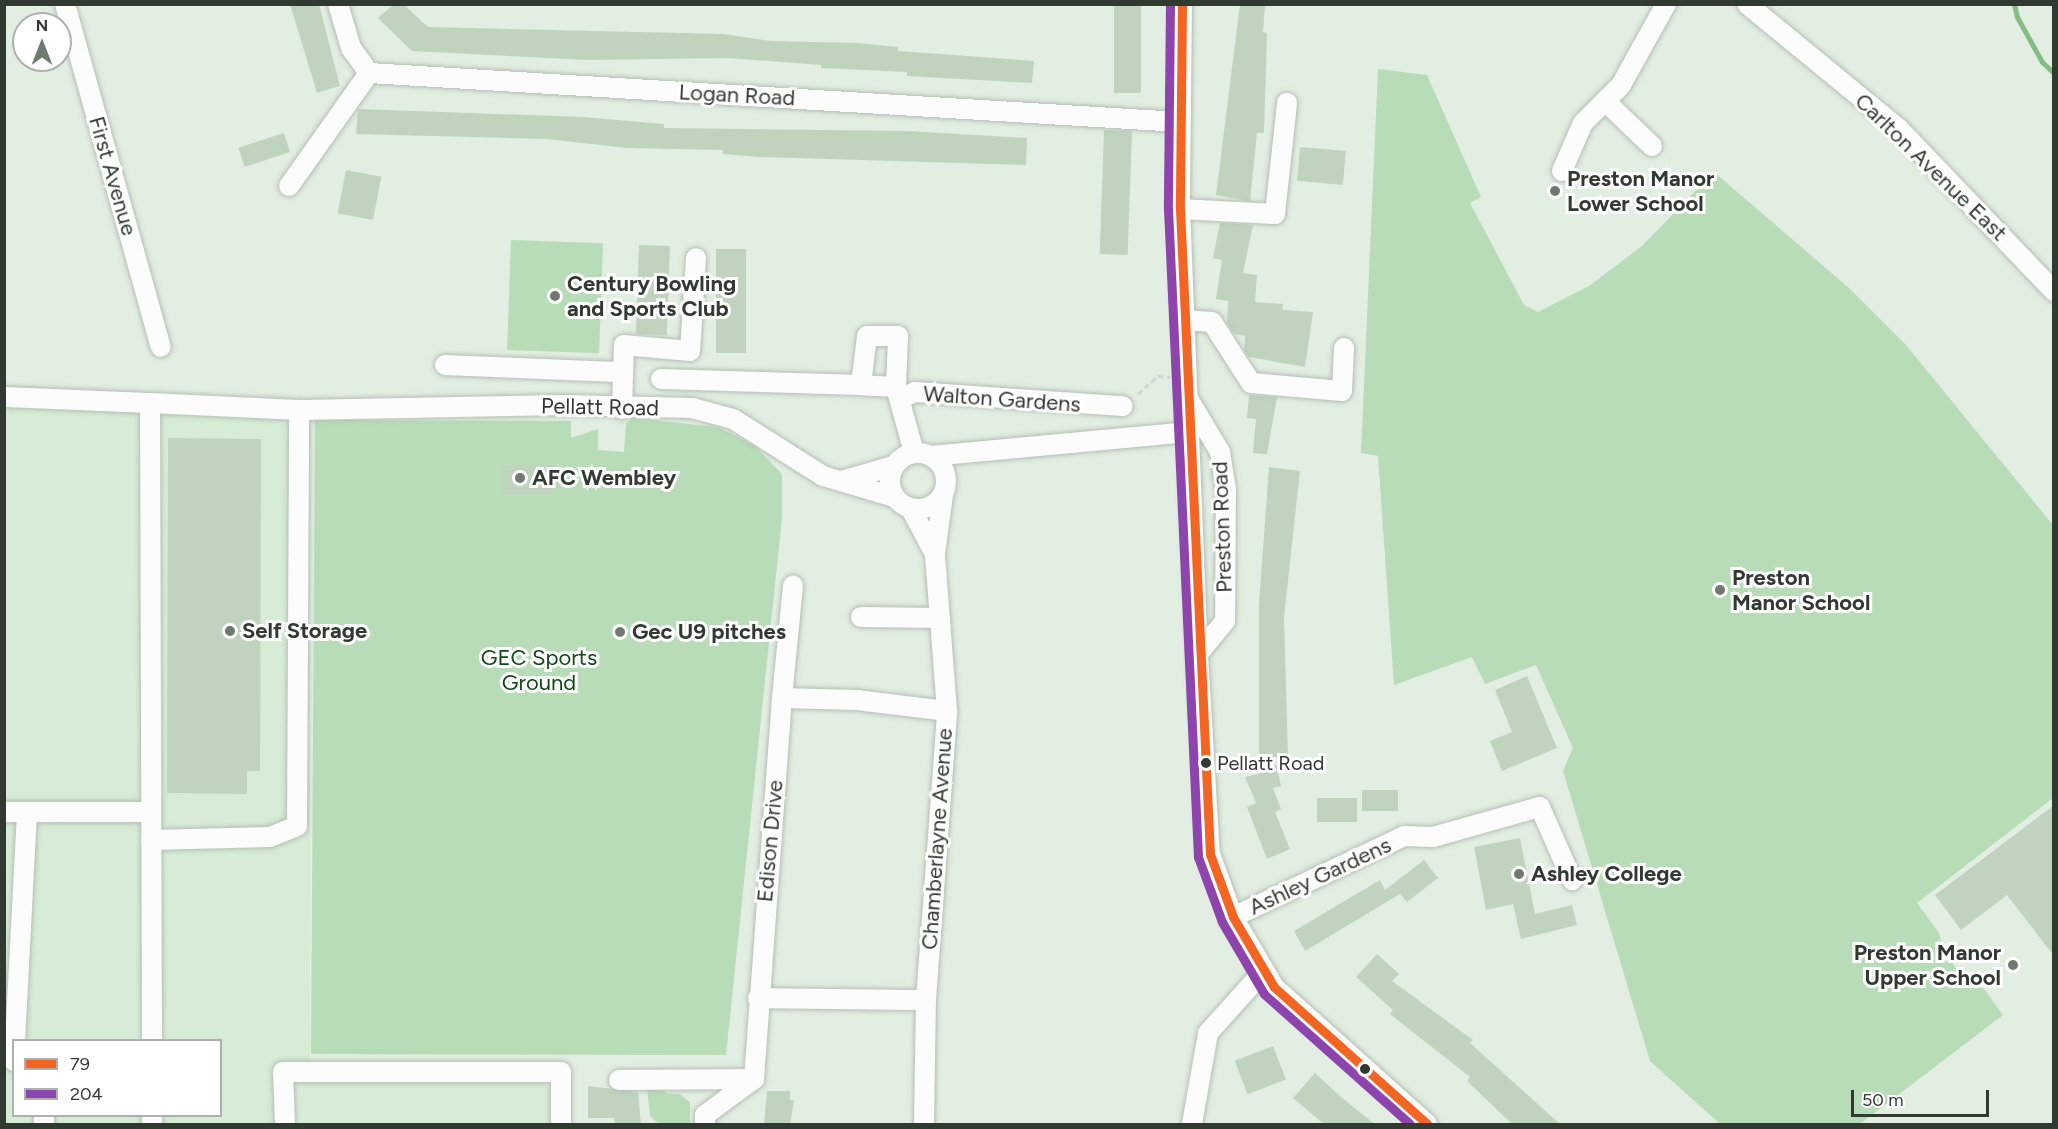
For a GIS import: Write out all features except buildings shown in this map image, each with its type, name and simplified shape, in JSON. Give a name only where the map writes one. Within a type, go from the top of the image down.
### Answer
[{"type":"street","name":"First Avenue","points":[[65,4],[161,347]]},
{"type":"street","points":[[289,186],[369,73],[351,48],[339,4]]},
{"type":"street","name":"Preston Road","points":[[1182,4],[1180,208],[1198,654],[1210,854],[1233,917],[1263,972],[1308,1019],[1427,1125]]},
{"type":"street","points":[[1562,171],[1583,123],[1620,85],[1666,4]]},
{"type":"street","name":"Carlton Avenue East","points":[[1747,4],[1898,128],[2054,291]]},
{"type":"street","name":"Logan Road","points":[[369,73],[1180,122]]},
{"type":"street","points":[[1605,101],[1652,146]]},
{"type":"street","points":[[1180,208],[1275,214],[1287,103]]},
{"type":"street","points":[[622,409],[624,345],[690,351],[696,258]]},
{"type":"street","points":[[1184,320],[1212,322],[1251,383],[1342,392],[1344,348]]},
{"type":"street","points":[[661,379],[861,385],[899,392],[898,336],[867,336],[861,385]]},
{"type":"street","points":[[445,365],[623,372]]},
{"type":"street","name":"Walton Gardens","points":[[922,454],[899,392],[1123,406]]},
{"type":"street","name":"Pellatt Road","points":[[4,397],[299,410],[562,405],[622,409],[692,408],[733,419],[823,476],[894,497],[910,508]]},
{"type":"street","name":"Preston Road","points":[[1188,398],[1220,452],[1226,489],[1225,621],[1198,654]]},
{"type":"street","points":[[150,403],[152,1039]]},
{"type":"street","points":[[151,840],[270,837],[297,826],[299,410]]},
{"type":"street","points":[[840,481],[893,466],[922,454],[979,452],[1189,432]]},
{"type":"street","points":[[910,508],[927,508],[979,452]]},
{"type":"street","points":[[922,454],[943,467],[944,488]]},
{"type":"street","points":[[893,466],[889,480],[894,497]]},
{"type":"street","name":"Chamberlayne Avenue","points":[[924,1125],[926,1000],[947,711],[935,554],[944,488]]},
{"type":"street","name":"Chamberlayne Avenue","points":[[910,508],[935,554]]},
{"type":"street","name":"Edison Drive","points":[[754,1079],[758,998],[793,586]]},
{"type":"street","points":[[861,617],[940,618]]},
{"type":"street","points":[[782,698],[947,711]]},
{"type":"street","name":"Ashley Gardens","points":[[1233,917],[1404,836],[1433,837],[1540,807],[1572,880]]},
{"type":"street","points":[[4,812],[151,812]]},
{"type":"street","points":[[15,1039],[27,812]]},
{"type":"street","points":[[1192,1125],[1208,1034],[1263,972]]},
{"type":"street","points":[[758,998],[926,1000]]},
{"type":"street","points":[[285,1125],[283,1072],[561,1072],[561,1125]]},
{"type":"street","points":[[619,1080],[754,1079]]},
{"type":"street","points":[[705,1125],[705,1115],[754,1079]]},
{"type":"path","points":[[1123,406],[1158,376],[1187,377]]},
{"type":"shaded area","points":[[4,385],[310,401],[310,1071],[561,1079],[561,1124],[5,1124]]},
{"type":"green space","name":"Preston Manor School","points":[[1378,69],[1427,75],[1481,197],[1470,203],[1524,305],[1538,312],[1589,286],[1642,246],[1714,172],[1849,288],[1906,345],[2053,525],[2053,798],[1917,903],[1939,933],[1943,951],[1966,981],[1984,989],[2003,1015],[1860,1124],[1720,1124],[1650,1061],[1563,771],[1573,748],[1536,665],[1485,684],[1472,657],[1394,685],[1378,456],[1361,453]]},
{"type":"green space","name":"Century Bowling and Sports Club","points":[[511,240],[603,243],[599,353],[507,350]]},
{"type":"green space","name":"GEC Sports Ground","points":[[632,418],[718,427],[754,445],[782,474],[782,518],[726,1055],[311,1054],[315,420],[571,421],[571,438],[598,429],[598,450],[624,452],[626,423]]},
{"type":"green space","points":[[665,1086],[665,1093],[679,1094],[690,1102],[690,1124],[659,1124],[650,1116],[647,1087]]},
{"type":"waterway","points":[[2014,4],[2017,17],[2042,62],[2054,73]]},
{"type":"transit line","name":"204","points":[[1170,4],[1168,209],[1198,857],[1222,922],[1264,994],[1410,1124]]},
{"type":"transit line","name":"79","points":[[1182,4],[1180,209],[1210,854],[1233,917],[1274,987],[1427,1124]]},
{"type":"place","name":"Preston Manor Lower School","points":[[1555,191]]},
{"type":"place","name":"Century Bowling and Sports Club","points":[[555,296]]},
{"type":"place","name":"AFC Wembley","points":[[520,478]]},
{"type":"place","name":"Preston Manor School","points":[[1720,590]]},
{"type":"place","name":"Self Storage","points":[[230,631]]},
{"type":"place","name":"Gec U9 pitches","points":[[620,632]]},
{"type":"place","name":"Pellatt Road","points":[[1206,763]]},
{"type":"place","name":"Ashley College","points":[[1519,874]]},
{"type":"place","name":"Preston Manor Upper School","points":[[2013,965]]}]
